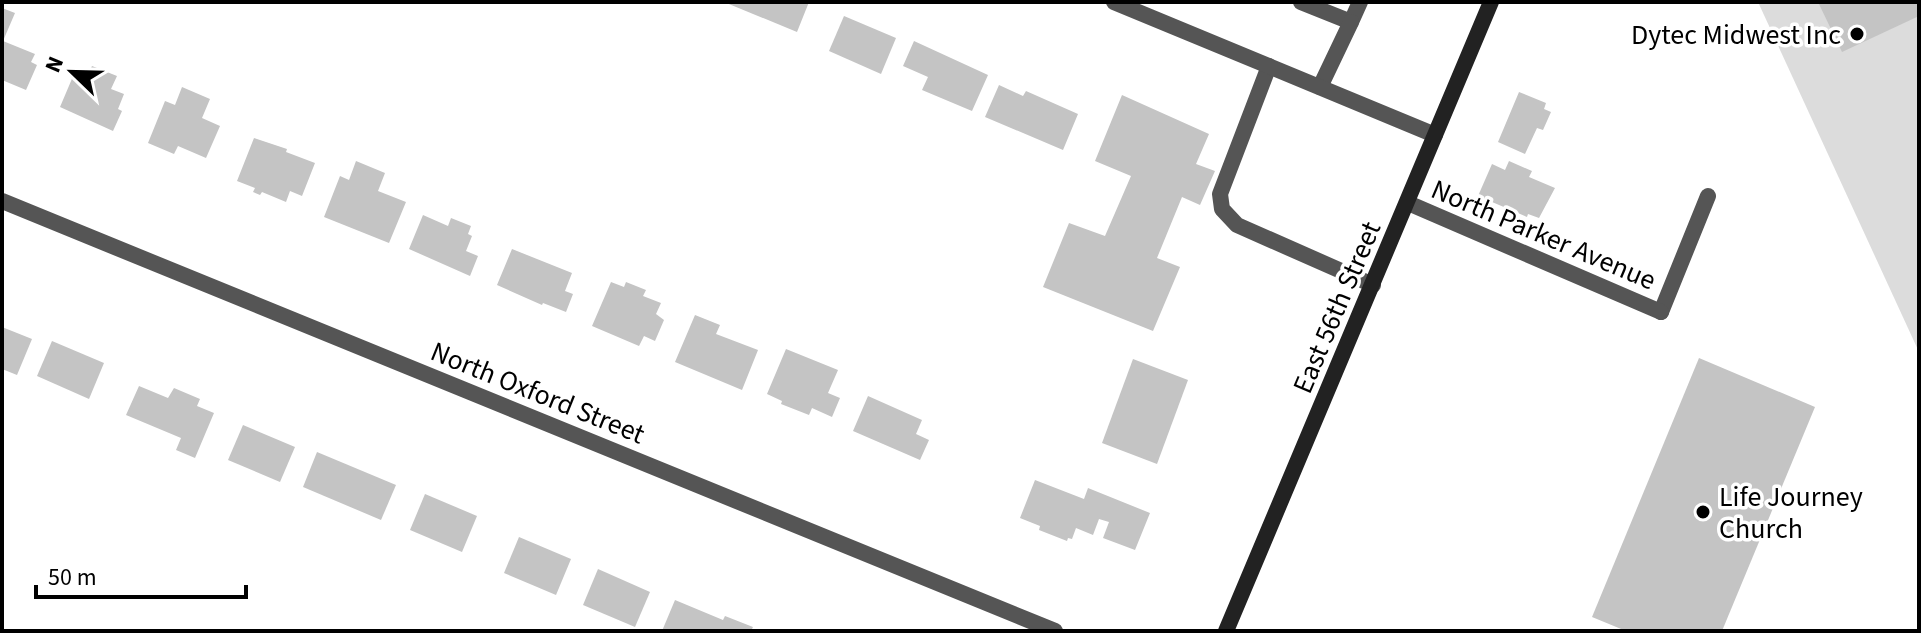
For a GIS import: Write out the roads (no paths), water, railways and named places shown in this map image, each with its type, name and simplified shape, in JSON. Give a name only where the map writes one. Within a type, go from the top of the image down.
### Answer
[{"type":"street","name":"North Parker Avenue","points":[[1114,2],[1435,135]]},
{"type":"street","points":[[1301,2],[1351,22]]},
{"type":"street","points":[[1320,87],[1360,2]]},
{"type":"street","name":"East 56th Street","points":[[1226,631],[1491,2]]},
{"type":"street","points":[[1269,66],[1220,194],[1222,209],[1237,225],[1373,285]]},
{"type":"street","name":"North Parker Avenue","points":[[1408,203],[1661,312],[1708,196]]},
{"type":"street","name":"North Oxford Street","points":[[2,201],[1055,631]]},
{"type":"place","name":"Dytec Midwest Inc","points":[[1857,34]]},
{"type":"place","name":"Life Journey Church","points":[[1703,512]]}]
